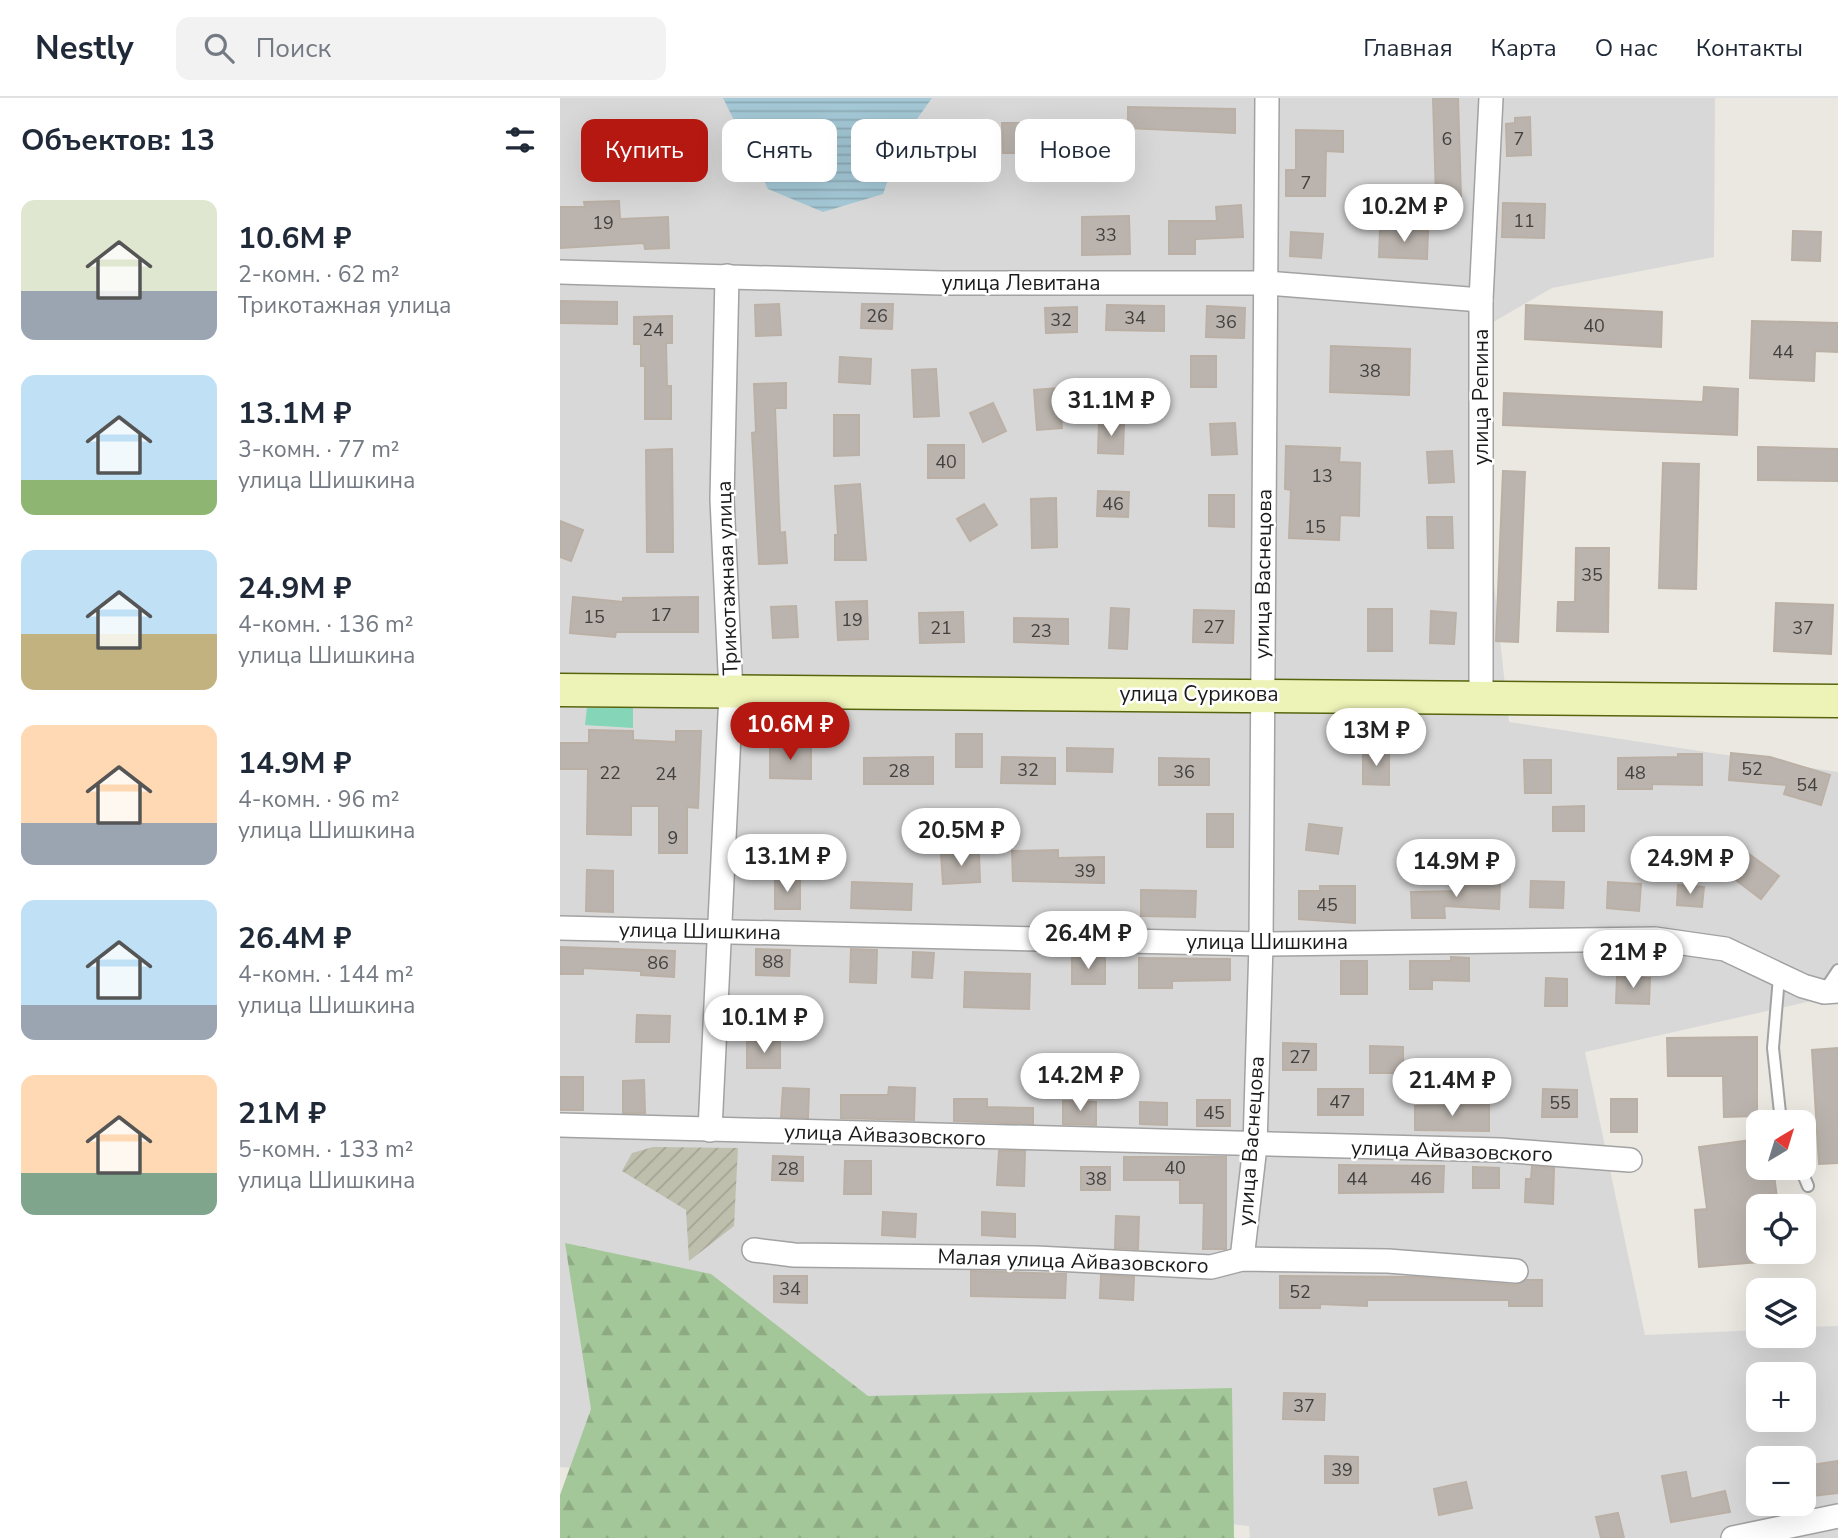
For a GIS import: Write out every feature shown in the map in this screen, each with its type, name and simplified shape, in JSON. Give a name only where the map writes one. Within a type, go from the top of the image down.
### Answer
[{"type":"street","name":"улица Васнецова","points":[[1242,1259],[1255,1146],[1261,944],[1267,98]]},
{"type":"street","name":"улица Репина","points":[[1481,697],[1481,300],[1491,98]]},
{"type":"street","name":"улица Левитана","points":[[560,272],[941,283],[1266,283],[1481,300]]},
{"type":"street","name":"Трикотажная улица","points":[[710,1130],[722,932],[731,693],[722,499],[727,276]]},
{"type":"street","name":"улица Сурикова","points":[[560,690],[731,693],[1262,693],[1599,701],[1838,701]]},
{"type":"street","name":"улица Шишкина","points":[[560,928],[1261,944],[1655,939],[1725,949],[1779,977],[1831,991]]},
{"type":"street","name":"улица Айвазовского","points":[[560,1125],[1255,1146],[1500,1150],[1630,1160]]},
{"type":"street","name":"Малая улица Айвазовского","points":[[754,1250],[794,1255],[1035,1258],[1211,1267],[1242,1259],[1388,1261],[1516,1270]]},
{"type":"street","points":[[1733,1538],[1838,1516]]},
{"type":"lane","points":[[1831,991],[1838,970]]},
{"type":"lane","points":[[1779,977],[1773,1048],[1780,1110]]},
{"type":"lane","points":[[1805,1180],[1808,1186]]},
{"type":"shaded area","points":[[560,98],[1715,98],[1714,257],[1552,288],[1471,335],[1473,390],[1509,722],[1838,772],[1838,995],[1585,1052],[1645,1335],[1746,1331],[1746,1348],[1816,1348],[1816,1327],[1838,1326],[1838,1538],[1250,1538],[1249,1526],[1052,1504],[560,1467]]},
{"type":"shaded area","points":[[653,1147],[738,1148],[734,1226],[689,1261],[686,1210],[622,1171],[632,1153]]},
{"type":"green space","points":[[587,708],[633,708],[633,728],[585,725]]},
{"type":"green space","points":[[565,1243],[711,1274],[868,1396],[1232,1388],[1234,1538],[560,1538],[560,1495],[591,1409]]},
{"type":"water","points":[[723,98],[932,98],[917,119],[851,119],[851,182],[887,182],[883,194],[823,212],[768,189],[765,182],[837,182],[837,119],[733,119]]},
{"type":"building","points":[[1433,98],[1458,98],[1461,196],[1436,197]]},
{"type":"building","points":[[1128,107],[1235,109],[1235,133],[1135,128],[1135,119],[1128,119]]},
{"type":"building","points":[[1530,117],[1531,155],[1507,156],[1506,124],[1515,123],[1515,118]]},
{"type":"building","points":[[1002,123],[1015,123],[1015,153],[1003,153]]},
{"type":"building","points":[[1296,130],[1343,131],[1343,152],[1326,151],[1325,196],[1286,196],[1286,170],[1296,170]]},
{"type":"building","points":[[619,201],[620,219],[668,217],[669,248],[645,249],[644,243],[560,248],[560,207],[585,207],[584,202]]},
{"type":"building","points":[[1503,203],[1545,204],[1544,238],[1502,237]]},
{"type":"building","points":[[1241,205],[1243,237],[1195,239],[1195,254],[1169,254],[1169,221],[1217,221],[1216,207]]},
{"type":"building","points":[[1129,216],[1130,254],[1082,255],[1082,217]]},
{"type":"building","points":[[1380,229],[1428,231],[1427,259],[1379,257]]},
{"type":"building","points":[[1793,231],[1821,232],[1820,261],[1792,260]]},
{"type":"building","points":[[1291,232],[1323,234],[1321,258],[1290,256]]},
{"type":"building","points":[[560,301],[617,302],[617,324],[560,323]]},
{"type":"building","points":[[779,304],[781,335],[756,336],[755,305]]},
{"type":"building","points":[[862,304],[893,304],[892,329],[861,328]]},
{"type":"building","points":[[1107,305],[1164,306],[1164,331],[1106,330]]},
{"type":"building","points":[[1526,305],[1662,312],[1661,347],[1525,339]]},
{"type":"building","points":[[1207,306],[1245,308],[1244,338],[1206,337]]},
{"type":"building","points":[[1077,307],[1077,332],[1046,333],[1045,308]]},
{"type":"building","points":[[672,316],[672,343],[666,343],[667,386],[671,386],[671,419],[645,419],[645,366],[641,366],[641,344],[634,344],[634,317]]},
{"type":"building","points":[[1752,321],[1838,323],[1838,352],[1815,351],[1814,381],[1750,378]]},
{"type":"building","points":[[1331,346],[1410,349],[1409,395],[1330,392]]},
{"type":"building","points":[[1191,356],[1216,356],[1216,387],[1191,387]]},
{"type":"building","points":[[840,357],[871,359],[870,384],[839,382]]},
{"type":"building","points":[[936,369],[939,416],[914,417],[912,370]]},
{"type":"building","points":[[786,383],[786,408],[775,408],[780,533],[785,532],[787,563],[759,564],[752,433],[756,432],[754,384]]},
{"type":"building","points":[[1704,387],[1738,389],[1737,435],[1503,425],[1504,393],[1703,402]]},
{"type":"building","points":[[1059,388],[1062,428],[1037,430],[1034,390]]},
{"type":"building","points":[[993,403],[1006,431],[983,442],[970,413]]},
{"type":"building","points":[[834,415],[859,415],[859,455],[834,456]]},
{"type":"building","points":[[1099,422],[1124,423],[1123,454],[1098,453]]},
{"type":"building","points":[[1235,423],[1237,454],[1212,455],[1210,424]]},
{"type":"building","points":[[928,445],[964,445],[964,478],[928,478]]},
{"type":"building","points":[[1286,446],[1340,448],[1339,462],[1360,463],[1359,516],[1340,515],[1339,540],[1289,538],[1291,490],[1285,489]]},
{"type":"building","points":[[1758,447],[1838,449],[1838,481],[1758,480]]},
{"type":"building","points":[[672,449],[673,552],[647,552],[646,450]]},
{"type":"building","points":[[1452,451],[1454,482],[1429,483],[1427,452]]},
{"type":"building","points":[[1663,463],[1699,464],[1696,589],[1659,588]]},
{"type":"building","points":[[1503,471],[1525,472],[1518,642],[1496,641]]},
{"type":"building","points":[[860,484],[866,560],[835,560],[835,535],[838,535],[835,486]]},
{"type":"building","points":[[1098,491],[1129,492],[1128,517],[1097,516]]},
{"type":"building","points":[[1209,495],[1234,495],[1234,527],[1209,526]]},
{"type":"building","points":[[1056,498],[1057,547],[1032,548],[1031,499]]},
{"type":"building","points":[[984,504],[997,525],[970,541],[957,519]]},
{"type":"building","points":[[1427,517],[1452,517],[1453,548],[1428,548]]},
{"type":"building","points":[[560,521],[583,530],[571,561],[560,557]]},
{"type":"building","points":[[1576,548],[1609,548],[1608,632],[1557,631],[1558,602],[1575,602]]},
{"type":"building","points":[[573,597],[623,602],[623,598],[698,597],[698,632],[616,632],[615,637],[570,633]]},
{"type":"building","points":[[867,601],[868,639],[838,640],[836,602]]},
{"type":"building","points":[[1776,603],[1833,605],[1831,654],[1774,651]]},
{"type":"building","points":[[796,606],[798,637],[773,638],[771,607]]},
{"type":"building","points":[[1111,608],[1129,609],[1127,649],[1109,648]]},
{"type":"building","points":[[1368,609],[1392,609],[1392,651],[1368,651]]},
{"type":"building","points":[[1194,610],[1234,611],[1233,643],[1193,642]]},
{"type":"building","points":[[1431,611],[1456,613],[1454,644],[1430,643]]},
{"type":"building","points":[[963,612],[964,642],[920,643],[919,613]]},
{"type":"building","points":[[1014,618],[1068,619],[1068,644],[1014,642]]},
{"type":"building","points":[[589,730],[633,731],[633,740],[676,742],[676,731],[701,731],[698,808],[687,807],[687,853],[659,853],[659,806],[631,806],[631,835],[587,834],[588,769],[560,769],[560,743],[589,743]]},
{"type":"building","points":[[956,734],[982,734],[982,767],[956,767]]},
{"type":"building","points":[[770,745],[811,746],[811,779],[770,778]]},
{"type":"building","points":[[1067,748],[1113,749],[1112,772],[1067,771]]},
{"type":"building","points":[[1363,751],[1389,752],[1389,785],[1363,784]]},
{"type":"building","points":[[1731,753],[1770,757],[1830,775],[1821,805],[1784,794],[1787,785],[1729,780]]},
{"type":"building","points":[[1678,754],[1702,754],[1702,785],[1652,784],[1652,789],[1618,789],[1618,758],[1678,757]]},
{"type":"building","points":[[933,757],[933,784],[864,784],[864,758]]},
{"type":"building","points":[[1002,757],[1055,758],[1055,784],[1001,783]]},
{"type":"building","points":[[1159,758],[1209,759],[1209,785],[1159,785]]},
{"type":"building","points":[[1524,760],[1551,760],[1551,793],[1525,793]]},
{"type":"building","points":[[1584,806],[1584,831],[1553,831],[1553,807]]},
{"type":"building","points":[[1207,814],[1233,814],[1233,847],[1207,847]]},
{"type":"building","points":[[1309,824],[1342,828],[1338,854],[1306,850]]},
{"type":"building","points":[[1058,850],[1058,858],[1104,857],[1104,883],[1013,881],[1012,851]]},
{"type":"building","points":[[979,853],[980,882],[943,884],[941,854]]},
{"type":"building","points":[[1749,854],[1779,876],[1761,899],[1732,877]]},
{"type":"building","points":[[587,870],[613,871],[613,912],[586,911]]},
{"type":"building","points":[[775,879],[800,880],[800,909],[775,909]]},
{"type":"building","points":[[1462,881],[1500,883],[1499,909],[1444,906],[1445,918],[1412,918],[1411,892],[1462,891]]},
{"type":"building","points":[[1531,881],[1564,882],[1563,908],[1530,907]]},
{"type":"building","points":[[852,882],[912,884],[911,910],[851,908]]},
{"type":"building","points":[[1608,882],[1641,884],[1639,911],[1607,908]]},
{"type":"building","points":[[1678,885],[1704,887],[1702,907],[1677,905]]},
{"type":"building","points":[[1320,886],[1355,886],[1355,923],[1299,919],[1299,891],[1320,891]]},
{"type":"building","points":[[1141,890],[1196,891],[1195,917],[1141,916]]},
{"type":"building","points":[[560,947],[675,951],[674,977],[641,975],[641,971],[583,968],[583,974],[560,974]]},
{"type":"building","points":[[756,949],[790,950],[789,976],[756,975]]},
{"type":"building","points":[[851,949],[877,950],[876,983],[850,982]]},
{"type":"building","points":[[913,952],[934,953],[932,978],[912,977]]},
{"type":"building","points":[[1451,957],[1469,958],[1469,981],[1432,980],[1432,989],[1410,989],[1410,961],[1451,961]]},
{"type":"building","points":[[1072,958],[1105,958],[1105,984],[1072,984]]},
{"type":"building","points":[[1139,958],[1230,959],[1230,980],[1172,981],[1172,988],[1139,988]]},
{"type":"building","points":[[1341,961],[1367,961],[1367,994],[1341,994]]},
{"type":"building","points":[[965,972],[1030,974],[1029,1009],[964,1007]]},
{"type":"building","points":[[1617,977],[1650,978],[1649,1004],[1616,1003]]},
{"type":"building","points":[[1546,978],[1567,979],[1567,1006],[1545,1006]]},
{"type":"building","points":[[637,1015],[670,1016],[669,1042],[636,1042]]},
{"type":"building","points":[[1757,1037],[1757,1110],[1746,1110],[1746,1116],[1724,1117],[1723,1076],[1668,1076],[1667,1038]]},
{"type":"building","points":[[747,1042],[780,1042],[780,1068],[747,1068]]},
{"type":"building","points":[[1283,1043],[1316,1044],[1316,1070],[1283,1070]]},
{"type":"building","points":[[1370,1046],[1403,1047],[1403,1073],[1370,1073]]},
{"type":"building","points":[[1838,1048],[1838,1163],[1819,1164],[1812,1050]]},
{"type":"building","points":[[560,1077],[583,1077],[583,1110],[560,1110]]},
{"type":"building","points":[[644,1080],[645,1113],[623,1113],[623,1081]]},
{"type":"building","points":[[889,1087],[915,1088],[914,1120],[841,1118],[841,1095],[888,1095]]},
{"type":"building","points":[[783,1088],[809,1089],[808,1118],[781,1117]]},
{"type":"building","points":[[1318,1089],[1363,1089],[1363,1115],[1318,1115]]},
{"type":"building","points":[[1543,1089],[1577,1090],[1577,1117],[1542,1117]]},
{"type":"building","points":[[954,1099],[987,1099],[987,1107],[1033,1108],[1033,1124],[954,1121]]},
{"type":"building","points":[[1611,1099],[1637,1099],[1637,1132],[1611,1132]]},
{"type":"building","points":[[1197,1100],[1230,1100],[1230,1126],[1197,1126]]},
{"type":"building","points":[[1063,1101],[1096,1102],[1096,1125],[1063,1124]]},
{"type":"building","points":[[1140,1102],[1167,1103],[1167,1125],[1140,1124]]},
{"type":"building","points":[[1489,1105],[1489,1131],[1415,1130],[1415,1106]]},
{"type":"building","points":[[1746,1141],[1746,1180],[1775,1180],[1776,1194],[1746,1194],[1746,1263],[1699,1267],[1695,1210],[1707,1209],[1699,1147]]},
{"type":"building","points":[[999,1151],[1025,1151],[1024,1186],[997,1185]]},
{"type":"building","points":[[773,1156],[803,1157],[803,1181],[772,1180]]},
{"type":"building","points":[[1124,1157],[1226,1157],[1226,1249],[1203,1249],[1204,1203],[1180,1203],[1180,1180],[1124,1180]]},
{"type":"building","points":[[845,1161],[871,1161],[871,1194],[844,1194]]},
{"type":"building","points":[[1339,1165],[1444,1166],[1443,1192],[1339,1193]]},
{"type":"building","points":[[1532,1166],[1554,1168],[1553,1204],[1525,1202],[1526,1179],[1531,1179]]},
{"type":"building","points":[[1081,1167],[1110,1167],[1110,1190],[1081,1190]]},
{"type":"building","points":[[1473,1167],[1499,1168],[1499,1188],[1473,1188]]},
{"type":"building","points":[[883,1212],[916,1214],[915,1237],[882,1235]]},
{"type":"building","points":[[982,1212],[1015,1214],[1015,1237],[982,1235]]},
{"type":"building","points":[[1116,1216],[1139,1217],[1138,1249],[1115,1248]]},
{"type":"building","points":[[971,1271],[1066,1274],[1065,1298],[971,1296]]},
{"type":"building","points":[[1101,1275],[1134,1277],[1133,1300],[1100,1298]]},
{"type":"building","points":[[774,1276],[807,1276],[807,1303],[774,1302]]},
{"type":"building","points":[[1280,1276],[1416,1277],[1515,1285],[1526,1280],[1542,1280],[1542,1306],[1509,1306],[1509,1300],[1367,1300],[1367,1306],[1320,1304],[1320,1308],[1280,1308]]},
{"type":"building","points":[[1284,1393],[1325,1394],[1324,1420],[1283,1419]]},
{"type":"building","points":[[1325,1456],[1358,1457],[1358,1483],[1325,1483]]},
{"type":"building","points":[[1838,1461],[1838,1493],[1816,1496],[1816,1464]]},
{"type":"building","points":[[1686,1472],[1691,1499],[1725,1491],[1730,1512],[1671,1522],[1662,1476]]},
{"type":"building","points":[[1466,1482],[1472,1508],[1439,1515],[1434,1489]]},
{"type":"building","points":[[1618,1513],[1624,1538],[1601,1538],[1596,1517]]}]
